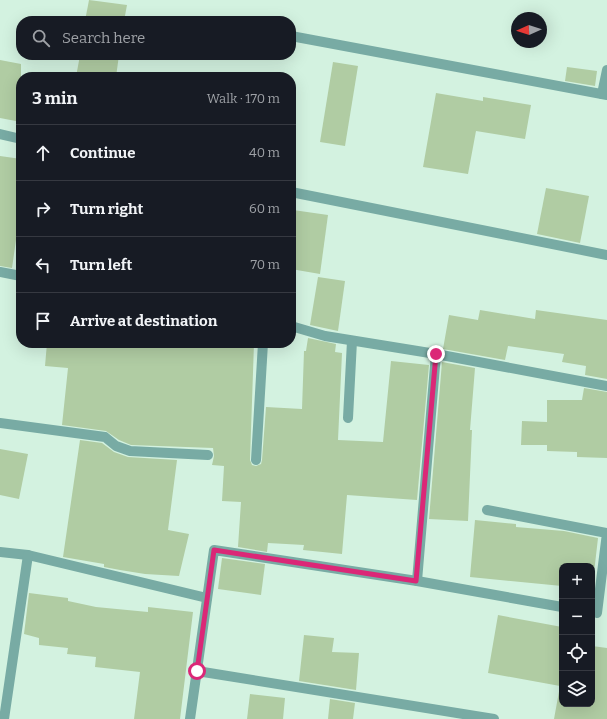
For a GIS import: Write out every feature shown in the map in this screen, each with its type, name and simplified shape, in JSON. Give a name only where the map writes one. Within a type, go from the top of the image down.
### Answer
[{"type":"street","points":[[296,37],[605,95],[607,70]]},
{"type":"street","points":[[0,134],[16,138]]},
{"type":"street","points":[[296,193],[607,255]]},
{"type":"street","points":[[0,272],[16,275]]},
{"type":"street","points":[[296,327],[325,336],[436,354],[607,386]]},
{"type":"street","points":[[348,418],[352,340]]},
{"type":"street","points":[[256,460],[263,348]]},
{"type":"street","points":[[416,581],[436,354]]},
{"type":"street","points":[[0,423],[105,437],[116,446],[130,451],[208,455]]},
{"type":"street","points":[[487,510],[607,534],[599,613]]},
{"type":"street","points":[[190,719],[214,550],[416,581],[559,606]]},
{"type":"street","points":[[0,552],[28,555],[207,598]]},
{"type":"street","points":[[4,719],[28,555]]},
{"type":"street","points":[[197,671],[494,719]]},
{"type":"building","points":[[89,0],[127,5],[125,16],[86,16]]},
{"type":"building","points":[[0,60],[21,64],[21,72],[16,72],[16,121],[0,118]]},
{"type":"building","points":[[79,60],[118,60],[117,72],[77,72]]},
{"type":"building","points":[[333,62],[358,66],[345,146],[320,142]]},
{"type":"building","points":[[567,67],[597,71],[595,86],[565,81]]},
{"type":"building","points":[[436,93],[483,101],[483,97],[531,105],[525,139],[476,131],[468,174],[423,167]]},
{"type":"building","points":[[0,156],[16,158],[16,240],[12,268],[0,266]]},
{"type":"building","points":[[546,188],[589,196],[580,243],[537,234]]},
{"type":"building","points":[[296,210],[328,215],[320,274],[296,270]]},
{"type":"building","points":[[318,277],[345,281],[338,331],[310,325]]},
{"type":"building","points":[[480,310],[535,319],[536,310],[607,320],[607,379],[585,375],[586,366],[562,362],[564,354],[508,346],[505,360],[443,349],[449,315],[478,320]]},
{"type":"building","points":[[308,338],[336,344],[335,352],[342,353],[338,440],[383,442],[391,361],[429,365],[417,500],[347,495],[342,554],[303,550],[304,545],[268,543],[267,552],[238,547],[241,502],[222,501],[224,466],[212,465],[214,456],[213,448],[131,445],[119,440],[106,431],[62,425],[68,368],[45,366],[47,348],[254,348],[250,460],[252,465],[256,466],[261,464],[262,460],[266,407],[302,409],[304,351],[306,351]]},
{"type":"building","points":[[442,362],[475,368],[470,430],[472,430],[468,521],[429,519]]},
{"type":"building","points":[[584,388],[607,392],[607,458],[577,457],[577,452],[547,451],[547,445],[521,445],[522,421],[547,422],[547,400],[582,400]]},
{"type":"building","points":[[80,440],[102,443],[114,452],[128,457],[177,460],[168,530],[189,534],[179,576],[145,574],[120,570],[104,567],[104,564],[63,557]]},
{"type":"building","points":[[0,449],[28,454],[19,499],[0,495]]},
{"type":"building","points":[[475,520],[516,524],[516,527],[564,531],[598,538],[595,564],[559,563],[559,586],[470,577]]},
{"type":"building","points":[[222,558],[265,564],[261,595],[218,589]]},
{"type":"building","points":[[29,593],[68,598],[68,601],[96,607],[148,612],[148,607],[193,612],[180,719],[134,719],[140,672],[95,667],[96,657],[67,654],[68,648],[39,645],[39,638],[24,634]]},
{"type":"building","points":[[498,615],[559,626],[559,686],[488,673]]},
{"type":"building","points":[[304,635],[334,638],[332,652],[359,653],[356,690],[299,681]]},
{"type":"building","points":[[595,646],[607,648],[607,719],[554,719],[559,692],[559,707],[595,707]]},
{"type":"building","points":[[250,694],[285,698],[283,719],[247,719]]},
{"type":"building","points":[[330,699],[355,703],[353,719],[328,719]]},
{"type":"route","points":[[197,671],[214,550],[416,581],[436,354]]}]
